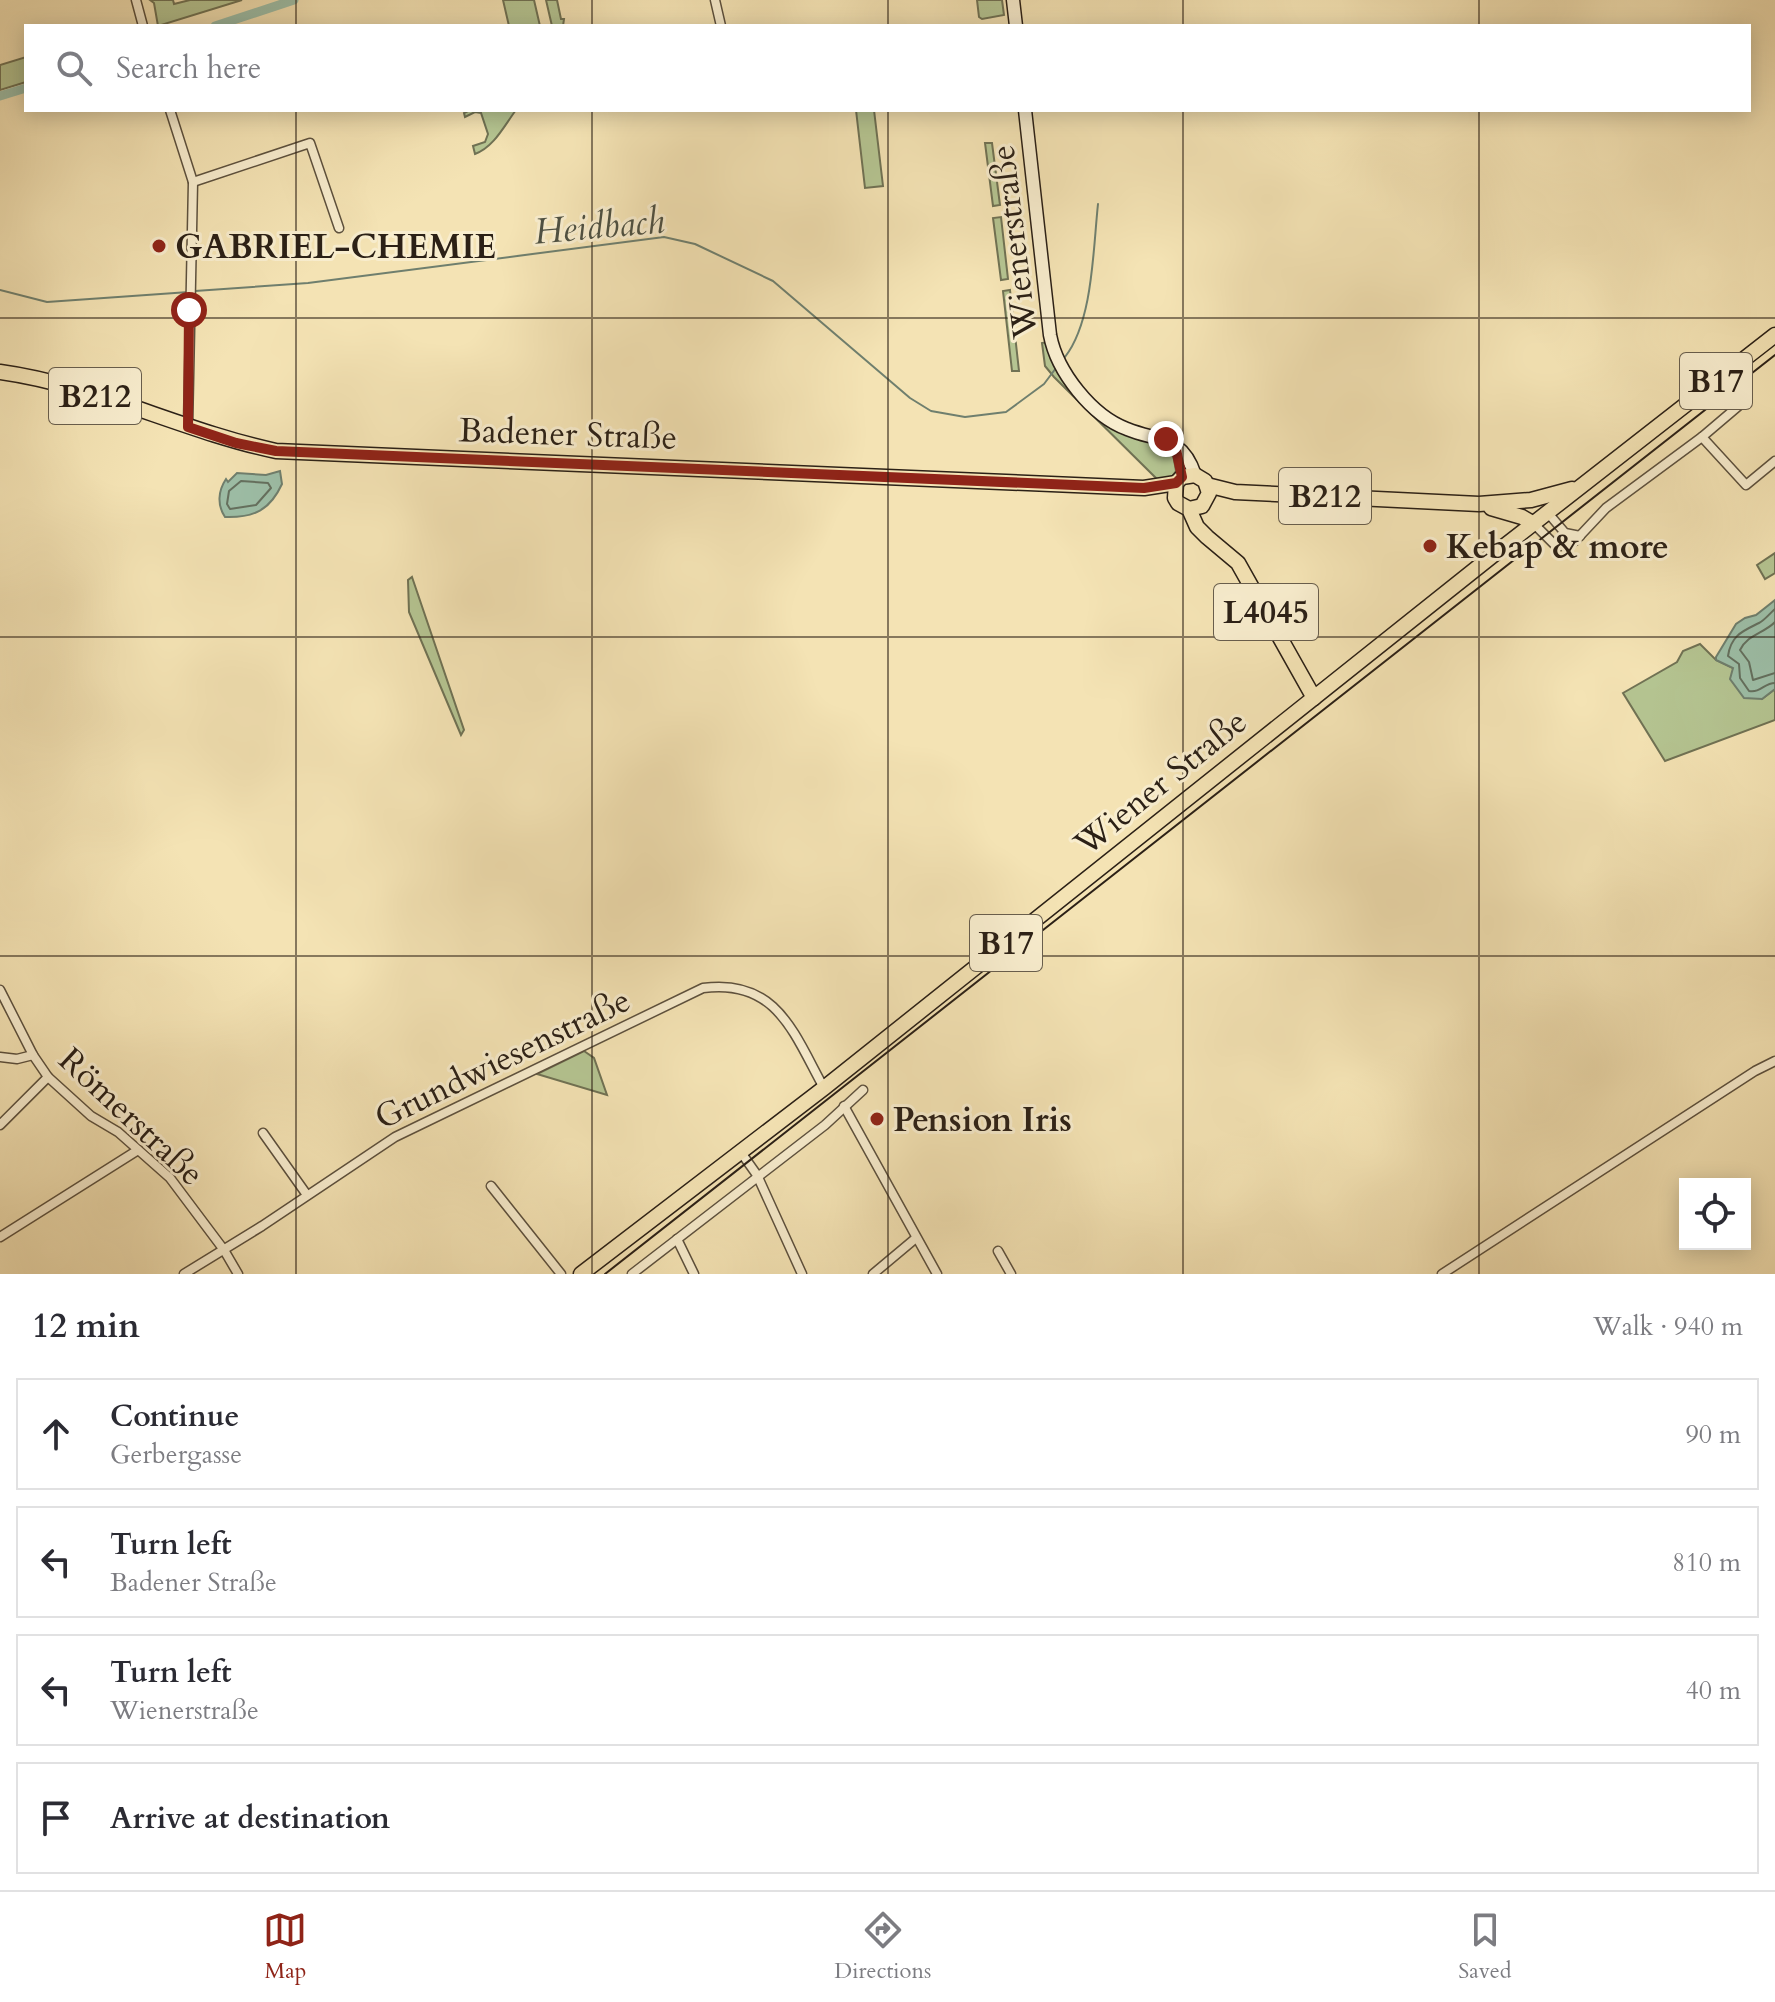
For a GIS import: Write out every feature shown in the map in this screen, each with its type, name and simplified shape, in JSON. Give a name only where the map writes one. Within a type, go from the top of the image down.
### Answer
[{"type":"main road","name":"Wiener Straße","points":[[581,1274],[824,1088],[1775,335]]},
{"type":"main road","name":"Badener Straße","points":[[0,372],[39,378],[236,443],[276,451],[1144,488],[1182,483]]},
{"type":"main road","name":"B212","points":[[1182,483],[1178,503],[1235,492],[1479,504],[1531,500],[1581,487]]},
{"type":"main road","name":"B212","points":[[1182,483],[1201,500]]},
{"type":"main road","name":"L4045","points":[[1201,500],[1197,527],[1238,563],[1314,698]]},
{"type":"main road","name":"B212","points":[[1479,504],[1522,517],[1534,524]]},
{"type":"street","points":[[136,0],[142,24]]},
{"type":"street","points":[[715,0],[721,24]]},
{"type":"street","points":[[1013,0],[1016,24]]},
{"type":"street","points":[[171,112],[193,182],[188,427]]},
{"type":"street","name":"Wienerstraße","points":[[1025,112],[1050,335],[1055,355],[1083,396],[1115,423],[1128,430],[1166,439],[1175,445],[1182,483]]},
{"type":"street","points":[[193,182],[310,143],[339,228]]},
{"type":"street","points":[[1534,524],[1557,547],[1569,545],[1606,508],[1702,437],[1742,403]]},
{"type":"street","points":[[1702,437],[1746,485],[1775,462]]},
{"type":"street","points":[[1548,513],[1565,533],[1580,536]]},
{"type":"street","name":"Grundwiesenstraße","points":[[184,1274],[395,1137],[703,988],[726,987],[761,995],[797,1038],[824,1088]]},
{"type":"street","name":"Römerstraße","points":[[0,990],[33,1055],[48,1077],[91,1116],[118,1132],[170,1178],[224,1250],[238,1274]]},
{"type":"street","points":[[0,1057],[17,1059],[33,1055]]},
{"type":"street","points":[[1442,1274],[1625,1153],[1775,1061]]},
{"type":"street","points":[[0,1125],[48,1077]]},
{"type":"street","points":[[632,1274],[825,1125],[863,1090]]},
{"type":"street","points":[[844,1106],[937,1274]]},
{"type":"street","points":[[263,1133],[307,1195]]},
{"type":"street","points":[[0,1237],[138,1150]]},
{"type":"street","points":[[740,1151],[757,1175],[802,1274]]},
{"type":"street","points":[[491,1186],[561,1274]]},
{"type":"street","points":[[873,1274],[916,1238]]},
{"type":"street","points":[[677,1239],[694,1274]]},
{"type":"street","points":[[998,1251],[1011,1274]]},
{"type":"shaded area","points":[[150,0],[173,0],[174,4],[190,0],[242,0],[164,24],[158,24],[154,3]]},
{"type":"shaded area","points":[[503,0],[534,0],[540,24],[509,24]]},
{"type":"shaded area","points":[[546,0],[557,0],[561,19],[564,19],[563,24],[552,24]]},
{"type":"shaded area","points":[[977,0],[1002,0],[1004,15],[982,19]]},
{"type":"shaded area","points":[[24,58],[24,83],[0,90],[0,65]]},
{"type":"shaded area","points":[[475,112],[515,112],[493,141],[475,154],[473,146],[485,142],[488,134],[481,113]]},
{"type":"shaded area","points":[[856,112],[874,112],[883,186],[865,188]]},
{"type":"shaded area","points":[[985,143],[992,143],[1000,205],[993,206]]},
{"type":"shaded area","points":[[1001,217],[1008,279],[1001,280],[993,218]]},
{"type":"shaded area","points":[[1010,290],[1019,371],[1012,371],[1003,291]]},
{"type":"shaded area","points":[[1048,342],[1066,382],[1079,397],[1109,419],[1166,446],[1173,454],[1176,471],[1171,478],[1160,482],[1054,377],[1045,366],[1042,343]]},
{"type":"shaded area","points":[[1775,553],[1775,573],[1765,579],[1757,565]]},
{"type":"shaded area","points":[[412,577],[464,730],[461,735],[409,612],[408,580]]},
{"type":"shaded area","points":[[1700,644],[1716,660],[1733,668],[1733,672],[1762,699],[1775,689],[1775,720],[1665,761],[1623,693],[1677,662],[1683,651]]},
{"type":"shaded area","points":[[584,1051],[594,1058],[607,1095],[537,1074]]},
{"type":"water","points":[[280,471],[282,484],[266,506],[253,514],[225,517],[220,498],[226,479],[228,482],[237,473],[266,475]]},
{"type":"water","points":[[1775,600],[1775,689],[1762,699],[1744,698],[1730,679],[1733,668],[1716,660],[1716,657],[1736,624],[1756,615]]},
{"type":"waterway","points":[[221,24],[294,0]]},
{"type":"waterway","points":[[0,96],[24,89]]},
{"type":"waterway","name":"Heidbach","points":[[1065,357],[1074,342],[1086,305],[1098,204]]},
{"type":"waterway","name":"Heidbach","points":[[195,291],[308,283],[664,237],[695,244],[773,281],[910,398],[931,411],[965,417],[1006,412],[1044,384],[1056,368]]},
{"type":"waterway","name":"Heidbach","points":[[0,290],[47,302],[189,292]]},
{"type":"tram line","points":[[605,1274],[1775,355]]},
{"type":"place","name":"GABRIEL-CHEMIE","points":[[159,246]]},
{"type":"place","name":"Kebap & more","points":[[1430,546]]},
{"type":"place","name":"Pension Iris","points":[[877,1119]]},
{"type":"route","points":[[189,310],[188,427],[236,443],[276,451],[1144,488],[1176,483],[1182,477],[1175,445],[1166,439]]}]
